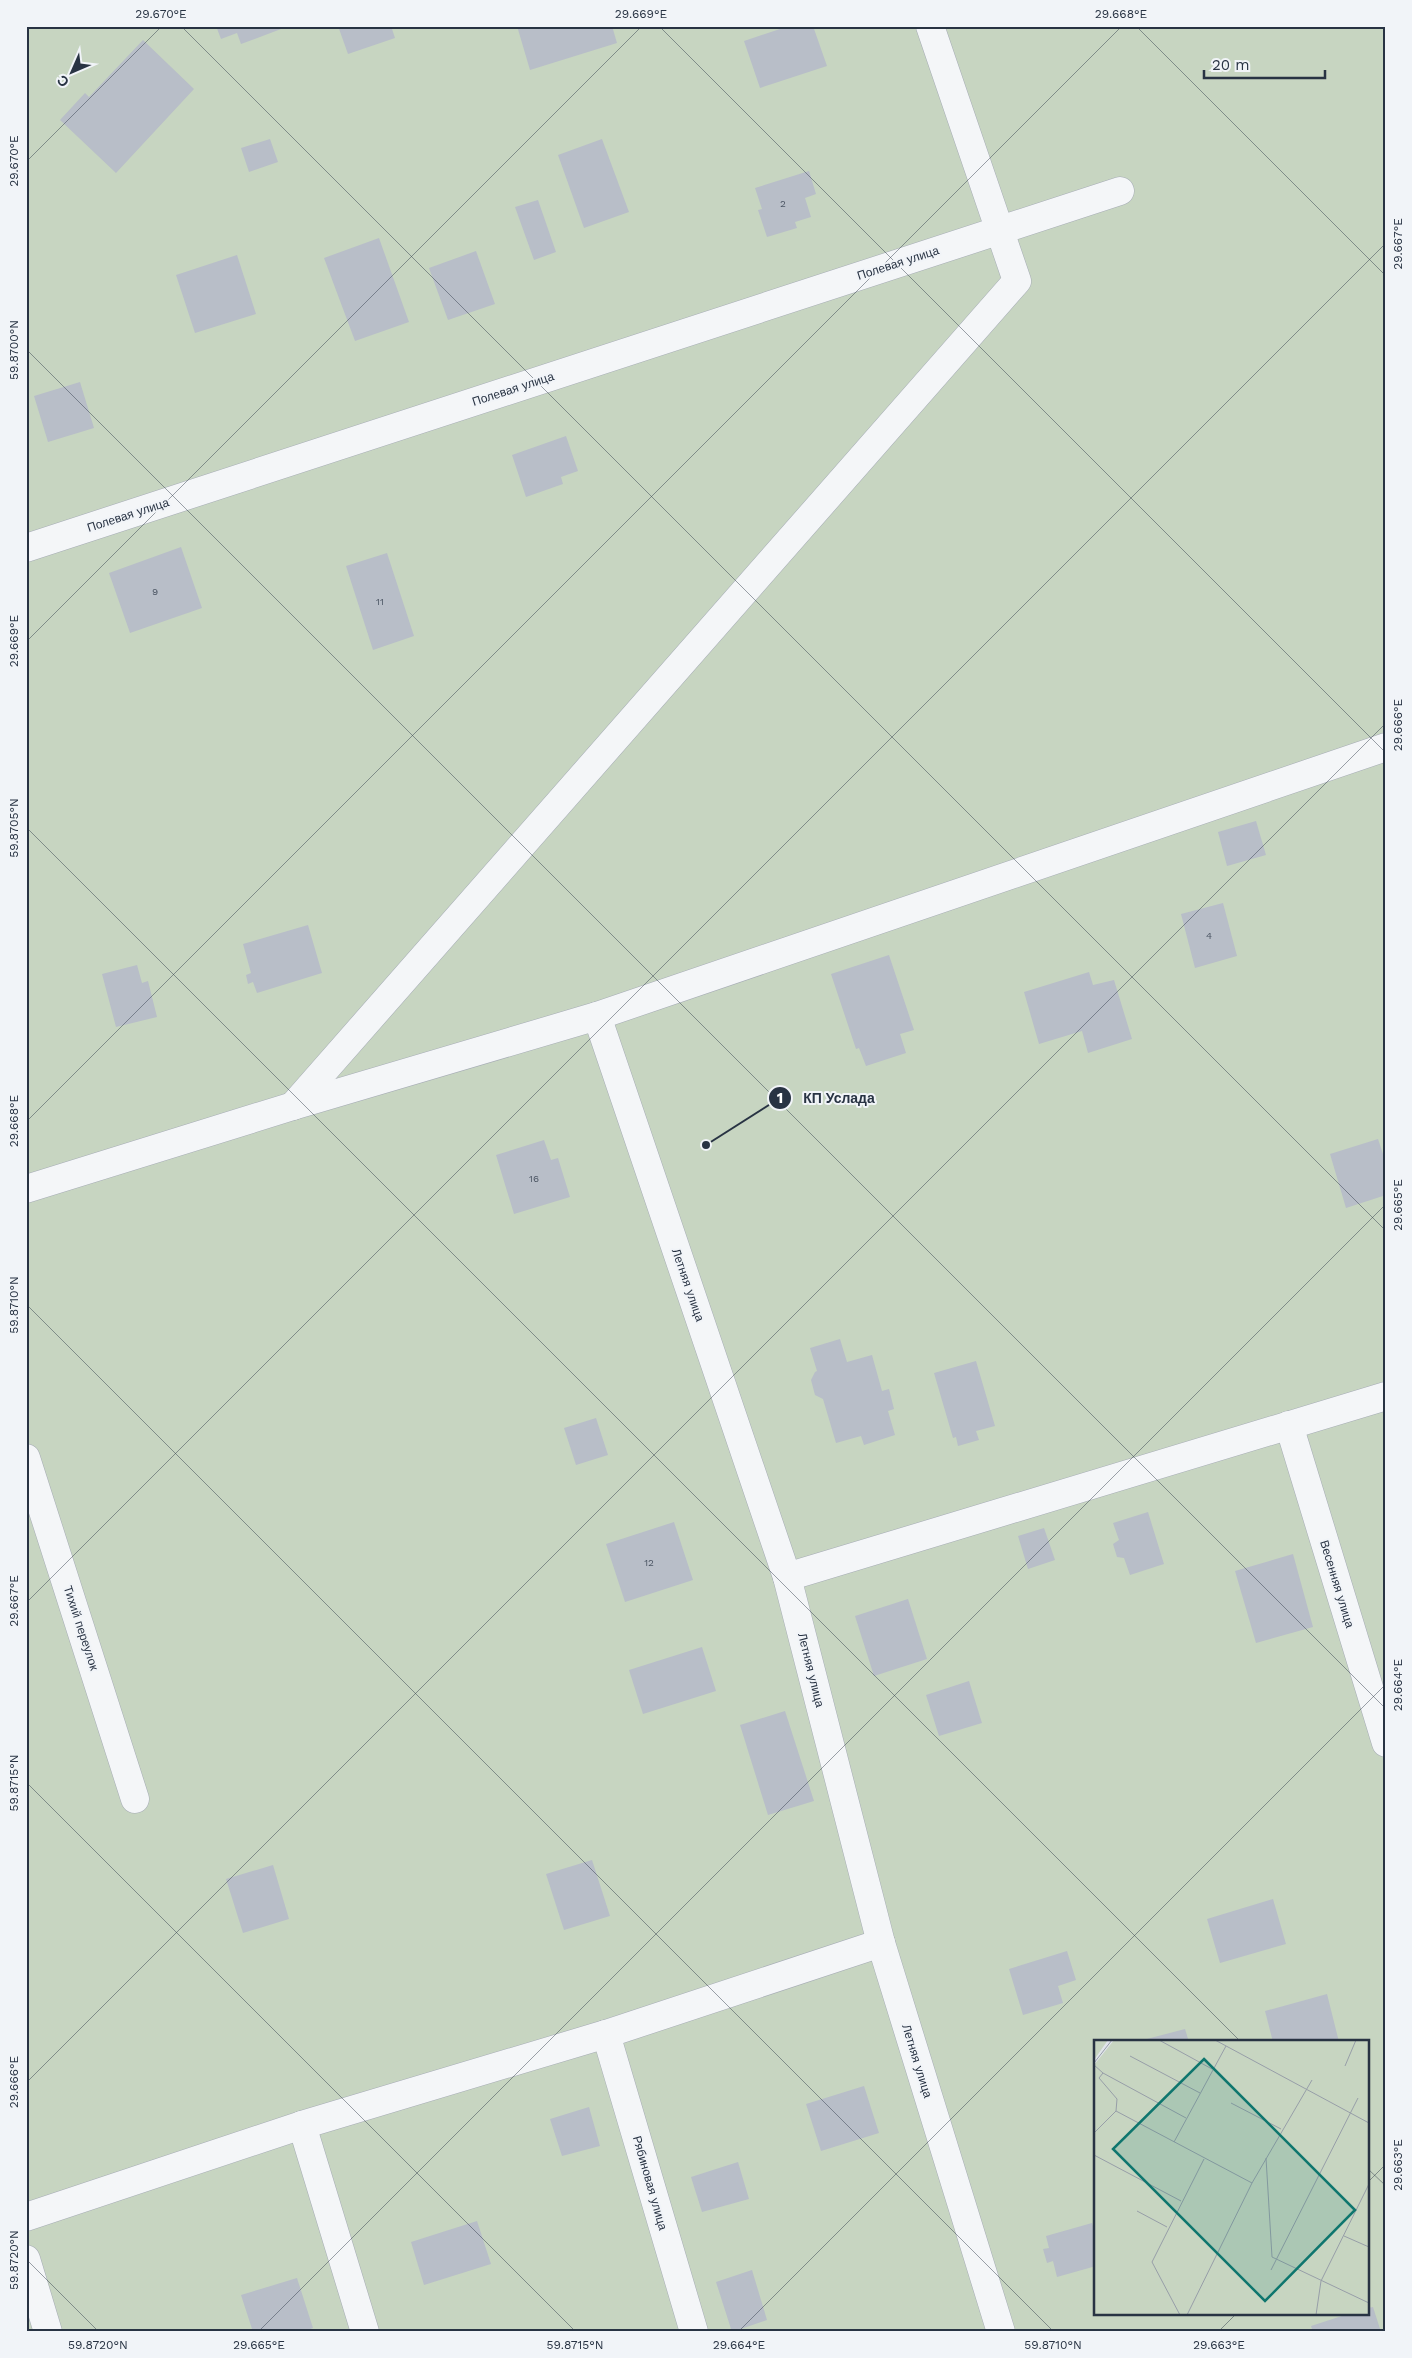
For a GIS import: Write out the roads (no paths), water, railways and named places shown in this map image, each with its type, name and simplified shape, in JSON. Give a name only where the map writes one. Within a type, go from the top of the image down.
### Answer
[{"type":"street","points":[[293,1106],[1017,281],[930,26]]},
{"type":"street","name":"Полевая улица","points":[[26,548],[1120,191]]},
{"type":"street","points":[[26,1189],[293,1106],[597,1016],[1386,747]]},
{"type":"street","name":"Летняя улица","points":[[597,1016],[787,1577],[881,1943],[1000,2332]]},
{"type":"street","points":[[787,1577],[1386,1396]]},
{"type":"street","name":"Весенняя улица","points":[[1289,1425],[1386,1743]]},
{"type":"street","name":"Тихий переулок","points":[[26,1458],[135,1799]]},
{"type":"street","points":[[26,2217],[302,2125],[606,2034],[881,1943]]},
{"type":"street","name":"Рябиновая улица","points":[[606,2034],[694,2332]]},
{"type":"street","points":[[302,2125],[365,2332]]},
{"type":"street","points":[[26,2259],[48,2332]]},
{"type":"place","name":"КП Услада","points":[[706,1145]]}]
